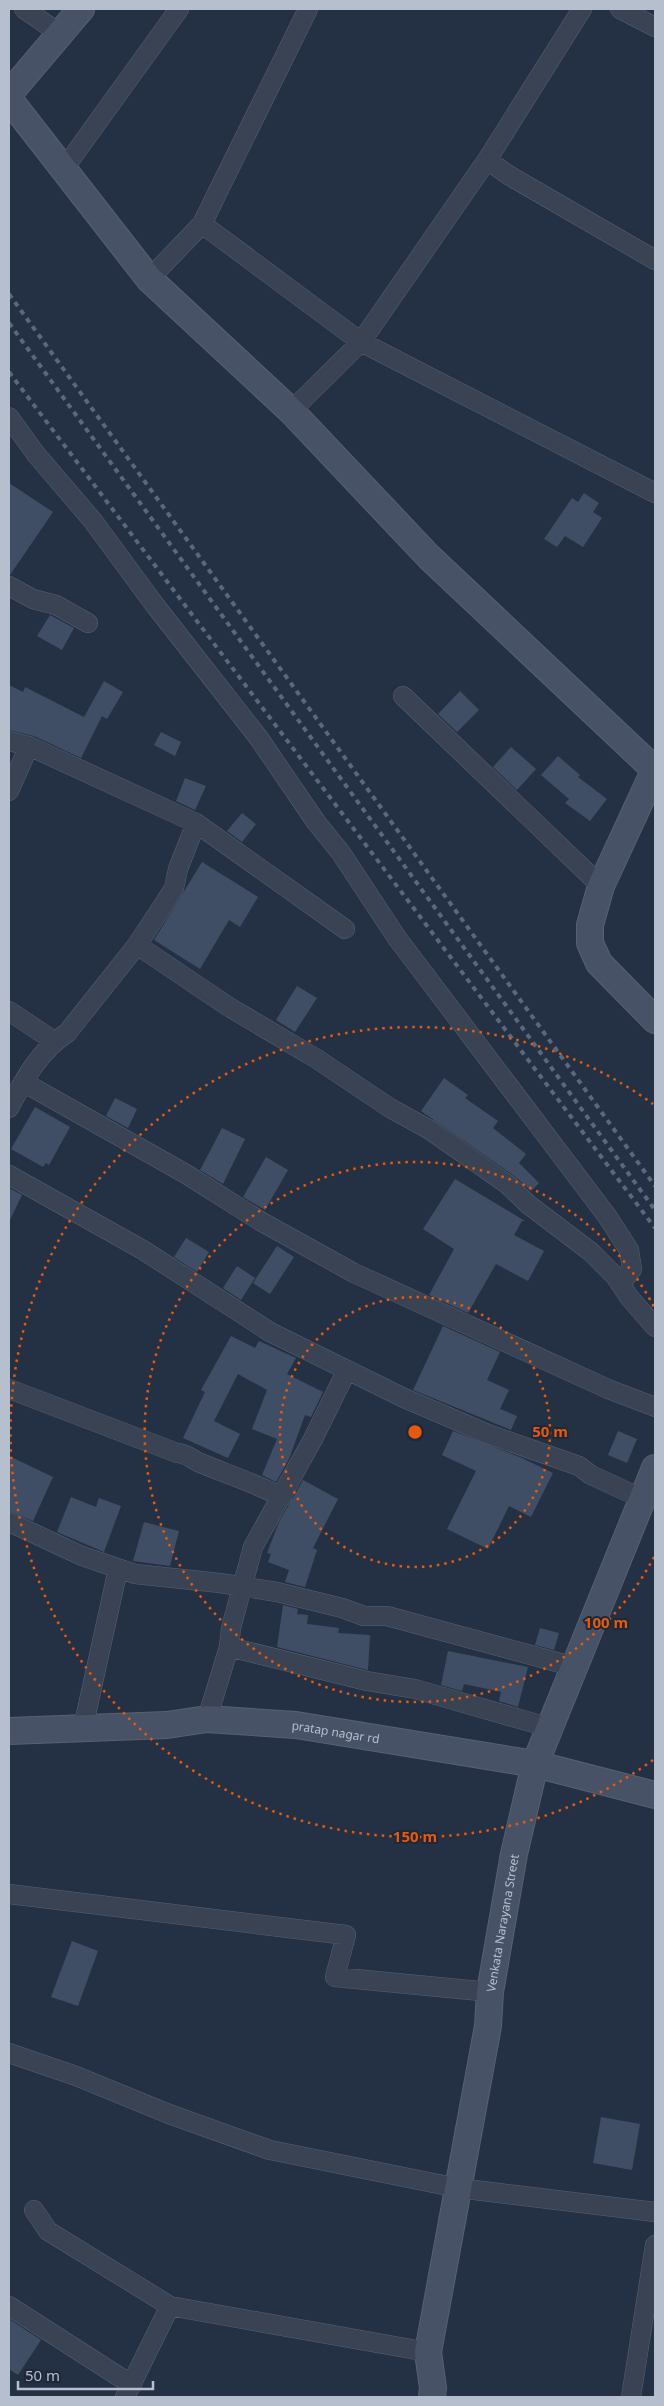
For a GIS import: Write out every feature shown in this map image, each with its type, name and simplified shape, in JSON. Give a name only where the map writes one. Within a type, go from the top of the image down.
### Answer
[{"type":"street","points":[[24,9],[59,33]]},
{"type":"street","points":[[9,94],[81,9]]},
{"type":"street","points":[[64,170],[180,9]]},
{"type":"street","points":[[149,279],[202,224],[308,9]]},
{"type":"street","points":[[292,411],[361,342],[488,160],[582,9]]},
{"type":"street","points":[[620,9],[655,27]]},
{"type":"street","points":[[9,99],[149,279],[292,411],[429,557],[655,770],[601,886],[590,924],[590,943],[599,963],[655,1020]]},
{"type":"street","points":[[488,160],[510,176],[655,260]]},
{"type":"street","points":[[202,224],[361,342],[655,493]]},
{"type":"street","points":[[9,417],[35,453],[93,521],[159,610],[258,737],[316,822],[341,853],[397,938],[607,1216],[629,1250],[632,1258],[632,1269],[625,1278],[615,1276]]},
{"type":"street","points":[[9,586],[33,599],[56,605],[88,623]]},
{"type":"street","points":[[403,696],[601,886]]},
{"type":"street","points":[[9,741],[29,746],[196,823],[345,929]]},
{"type":"street","points":[[9,791],[29,746]]},
{"type":"street","points":[[9,1108],[38,1060],[54,1041],[67,1033],[137,944],[174,888],[178,869],[196,823]]},
{"type":"street","points":[[137,944],[229,1007],[317,1059],[390,1108],[430,1130],[508,1184],[529,1205],[591,1252],[615,1276],[629,1298],[655,1327]]},
{"type":"street","points":[[9,1011],[54,1041]]},
{"type":"street","points":[[23,1082],[186,1174],[262,1222],[354,1273],[608,1389],[655,1407]]},
{"type":"street","points":[[9,1176],[151,1255],[252,1322],[404,1398],[460,1423],[557,1460],[579,1466],[591,1475],[643,1499]]},
{"type":"street","points":[[207,1719],[229,1648],[231,1628],[244,1587],[253,1547],[313,1439],[347,1370]]},
{"type":"street","points":[[9,1389],[177,1453],[185,1454],[200,1462],[262,1486],[282,1497]]},
{"type":"street","name":"Venkata Narayana Street","points":[[432,2397],[433,2388],[428,2352],[488,2026],[490,1992],[514,1854],[535,1764],[655,1468]]},
{"type":"street","points":[[9,1522],[82,1556],[135,1574],[199,1580],[244,1587],[309,1600],[342,1608],[364,1616],[387,1616],[575,1667]]},
{"type":"street","points":[[83,1728],[118,1569]]},
{"type":"street","points":[[229,1648],[367,1682],[415,1689],[551,1728]]},
{"type":"street","name":"pratap nagar rd","points":[[9,1731],[167,1725],[207,1719],[296,1725],[535,1764],[655,1795]]},
{"type":"street","points":[[9,1894],[346,1935],[336,1977],[490,1992]]},
{"type":"street","points":[[10,2055],[76,2076],[168,2114],[270,2150],[458,2188],[655,2212]]},
{"type":"street","points":[[34,2210],[48,2231],[170,2306],[428,2352]]},
{"type":"street","points":[[631,2397],[655,2245]]},
{"type":"street","points":[[9,2306],[128,2391],[170,2306]]},
{"type":"building","points":[[9,483],[53,512],[10,575],[9,575]]},
{"type":"building","points":[[584,493],[599,503],[593,512],[602,518],[583,547],[565,536],[557,547],[544,539],[572,498],[578,502]]},
{"type":"building","points":[[50,615],[74,628],[62,650],[37,636]]},
{"type":"building","points":[[104,681],[123,692],[107,719],[102,716],[81,758],[34,736],[9,730],[9,685],[23,692],[25,687],[84,717]]},
{"type":"building","points":[[460,691],[479,710],[457,732],[438,714]]},
{"type":"building","points":[[161,732],[181,742],[175,756],[154,745]]},
{"type":"building","points":[[511,747],[536,769],[517,790],[493,767]]},
{"type":"building","points":[[558,756],[580,775],[578,777],[607,799],[590,821],[565,803],[569,799],[541,775]]},
{"type":"building","points":[[185,778],[206,786],[195,810],[176,801]]},
{"type":"building","points":[[242,813],[256,824],[242,842],[227,831]]},
{"type":"building","points":[[202,862],[258,897],[240,927],[229,920],[200,969],[154,940]]},
{"type":"building","points":[[297,986],[317,998],[295,1032],[276,1020]]},
{"type":"building","points":[[444,1078],[468,1095],[465,1098],[498,1121],[493,1128],[526,1154],[519,1163],[539,1183],[531,1191],[513,1175],[421,1111]]},
{"type":"building","points":[[115,1098],[137,1109],[128,1128],[106,1116]]},
{"type":"building","points":[[35,1107],[70,1127],[49,1165],[46,1163],[43,1167],[11,1149]]},
{"type":"building","points":[[222,1128],[245,1139],[223,1184],[200,1170]]},
{"type":"building","points":[[266,1157],[288,1170],[265,1210],[243,1197]]},
{"type":"building","points":[[455,1179],[525,1221],[522,1221],[514,1235],[544,1251],[528,1281],[496,1264],[468,1313],[429,1295],[454,1249],[423,1229]]},
{"type":"building","points":[[9,1188],[22,1195],[9,1222]]},
{"type":"building","points":[[186,1238],[209,1252],[197,1272],[174,1257]]},
{"type":"building","points":[[277,1246],[294,1257],[270,1294],[253,1283]]},
{"type":"building","points":[[237,1266],[255,1278],[241,1300],[223,1288]]},
{"type":"building","points":[[443,1326],[500,1352],[487,1380],[509,1390],[500,1409],[517,1416],[511,1430],[413,1390]]},
{"type":"building","points":[[231,1336],[255,1348],[259,1341],[296,1358],[287,1374],[323,1392],[311,1417],[305,1415],[289,1459],[276,1482],[262,1475],[277,1439],[252,1429],[267,1390],[238,1374],[214,1421],[240,1434],[228,1458],[183,1438],[205,1392],[201,1390]]},
{"type":"building","points":[[453,1431],[522,1458],[553,1473],[531,1517],[509,1506],[488,1549],[447,1529],[476,1471],[442,1455]]},
{"type":"building","points":[[618,1431],[637,1439],[627,1463],[608,1455]]},
{"type":"building","points":[[9,1456],[53,1477],[33,1521],[9,1511]]},
{"type":"building","points":[[303,1480],[338,1499],[313,1548],[317,1550],[305,1587],[285,1582],[289,1570],[268,1562],[271,1554],[267,1553],[279,1522]]},
{"type":"building","points":[[71,1497],[96,1507],[99,1498],[121,1506],[104,1552],[57,1532]]},
{"type":"building","points":[[144,1522],[179,1531],[170,1566],[133,1561]]},
{"type":"building","points":[[283,1605],[298,1609],[297,1614],[308,1615],[307,1624],[339,1628],[338,1633],[370,1635],[368,1670],[277,1647]]},
{"type":"building","points":[[540,1628],[559,1633],[554,1650],[535,1645]]},
{"type":"building","points":[[448,1651],[528,1667],[518,1707],[499,1701],[501,1692],[464,1684],[462,1691],[441,1685]]},
{"type":"building","points":[[72,1941],[98,1951],[78,2006],[51,1997]]},
{"type":"building","points":[[601,2117],[640,2124],[632,2170],[593,2163]]},
{"type":"building","points":[[9,2319],[41,2340],[18,2375],[9,2369]]},
{"type":"railway","points":[[9,294],[655,1186]]},
{"type":"railway","points":[[9,323],[655,1210]]},
{"type":"railway","points":[[9,372],[655,1228]]}]
